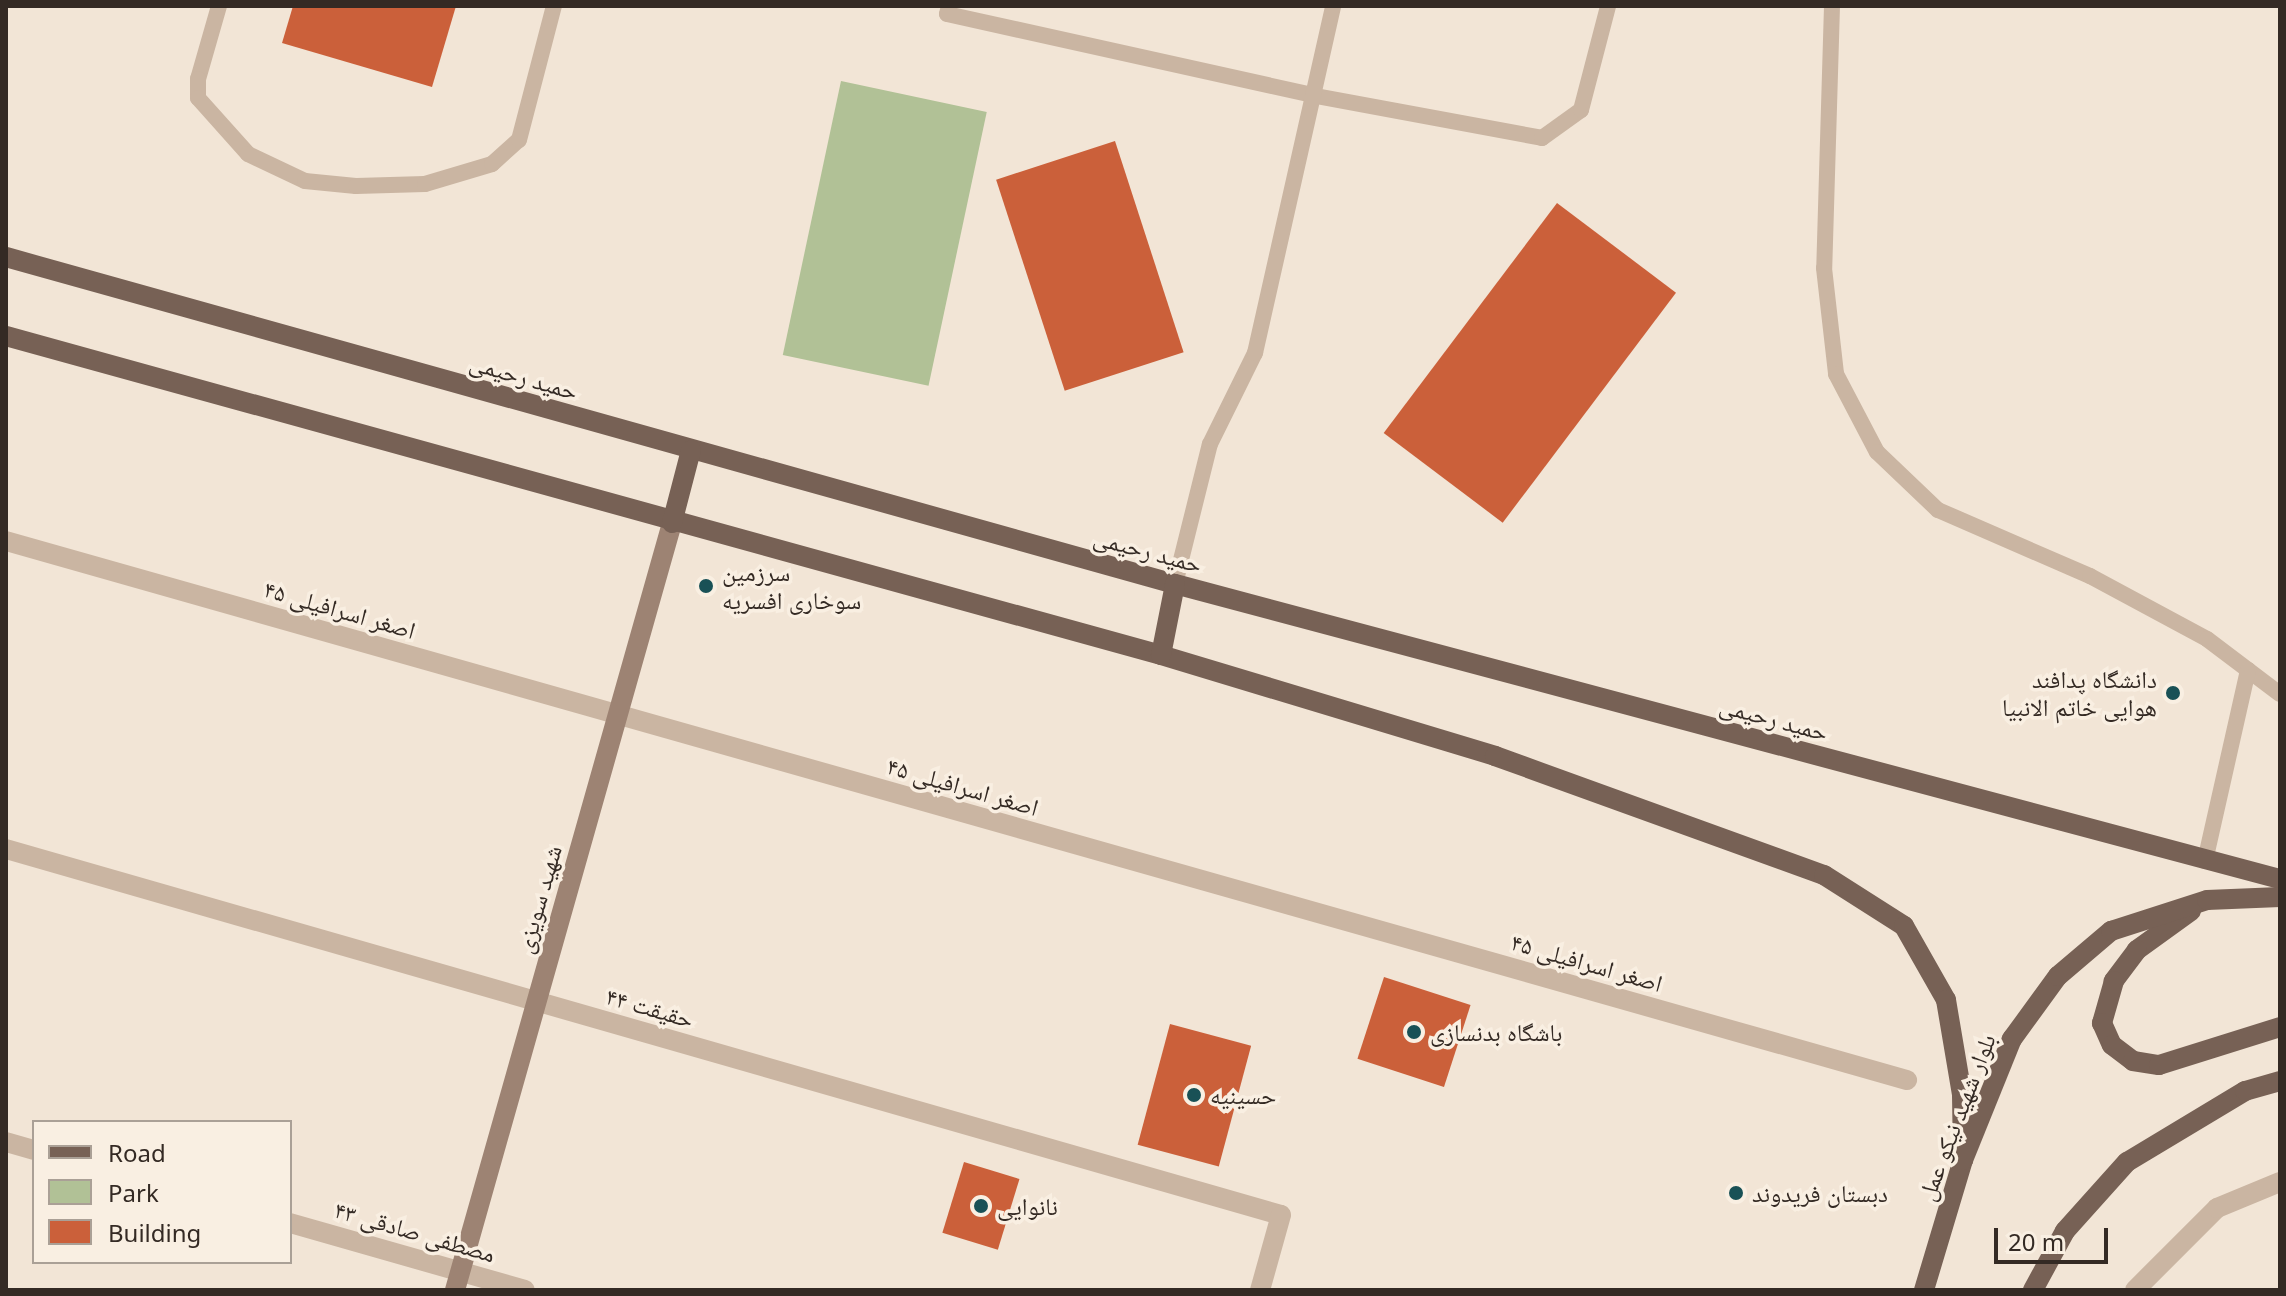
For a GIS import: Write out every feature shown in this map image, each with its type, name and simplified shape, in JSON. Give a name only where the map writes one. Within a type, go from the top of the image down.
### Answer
[{"type":"main road","name":"حمید رحیمی","points":[[6,257],[1175,584],[2280,879]]},
{"type":"main road","points":[[6,336],[672,523],[1161,655],[1495,756],[1824,875],[1904,926],[1946,1000],[1962,1095],[1963,1160]]},
{"type":"main road","points":[[672,523],[691,450]]},
{"type":"main road","name":"شهید سویزی","points":[[457,1281],[672,523]]},
{"type":"main road","points":[[1161,655],[1175,584]]},
{"type":"main road","name":"بلوار شهید نیکو عمل","points":[[1924,1290],[1963,1160],[2012,1039],[2058,976],[2111,931],[2207,900],[2280,897]]},
{"type":"main road","points":[[2207,900],[2137,950],[2114,981],[2102,1023],[2112,1045],[2133,1061],[2159,1065],[2280,1027]]},
{"type":"main road","points":[[2033,1290],[2065,1231],[2127,1162],[2245,1091],[2280,1081]]},
{"type":"street","name":"اصغر اسرافیلی ۴۵","points":[[6,541],[1907,1080]]},
{"type":"street","name":"حقیقت ۴۴","points":[[6,849],[1281,1215],[1260,1290]]},
{"type":"street","points":[[6,1142],[32,1149]]},
{"type":"street","points":[[2135,1290],[2217,1208],[2280,1182]]},
{"type":"street","name":"مصطفی صادقی ۴۳","points":[[292,1224],[457,1281],[525,1290]]},
{"type":"lane","points":[[219,6],[198,79],[198,98],[248,154],[305,181],[356,186],[425,184],[492,164],[519,140],[554,6]]},
{"type":"lane","points":[[1175,584],[1210,444],[1255,353],[1316,96],[1333,6]]},
{"type":"lane","points":[[945,9],[1316,96],[1542,138],[1581,110],[1608,6]]},
{"type":"lane","points":[[1832,6],[1824,268],[1836,374],[1877,452],[1938,510],[2090,576],[2207,639],[2280,694]]},
{"type":"lane","points":[[2205,861],[2248,670]]},
{"type":"green space","points":[[841,81],[987,112],[929,386],[783,355]]},
{"type":"building","points":[[293,6],[456,6],[432,87],[282,43]]},
{"type":"building","points":[[1115,141],[1184,352],[1065,391],[996,180]]},
{"type":"building","points":[[1557,203],[1676,293],[1503,523],[1384,433]]},
{"type":"building","name":"باشگاه بدنسازی","points":[[1384,977],[1471,1005],[1444,1087],[1357,1059]]},
{"type":"building","name":"حسینیه","points":[[1170,1024],[1251,1046],[1219,1166],[1138,1145]]},
{"type":"building","name":"نانوایی","points":[[964,1162],[1019,1179],[998,1250],[942,1233]]},
{"type":"place","name":"سرزمین سوخاری افسریه","points":[[706,586]]},
{"type":"place","name":"دانشگاه پدافند هوایی خاتم الانبیا","points":[[2173,693]]},
{"type":"place","name":"باشگاه بدنسازی","points":[[1414,1032]]},
{"type":"place","name":"حسینیه","points":[[1194,1095]]},
{"type":"place","name":"دبستان فریدوند","points":[[1736,1193]]},
{"type":"place","name":"نانوایی","points":[[981,1206]]}]
